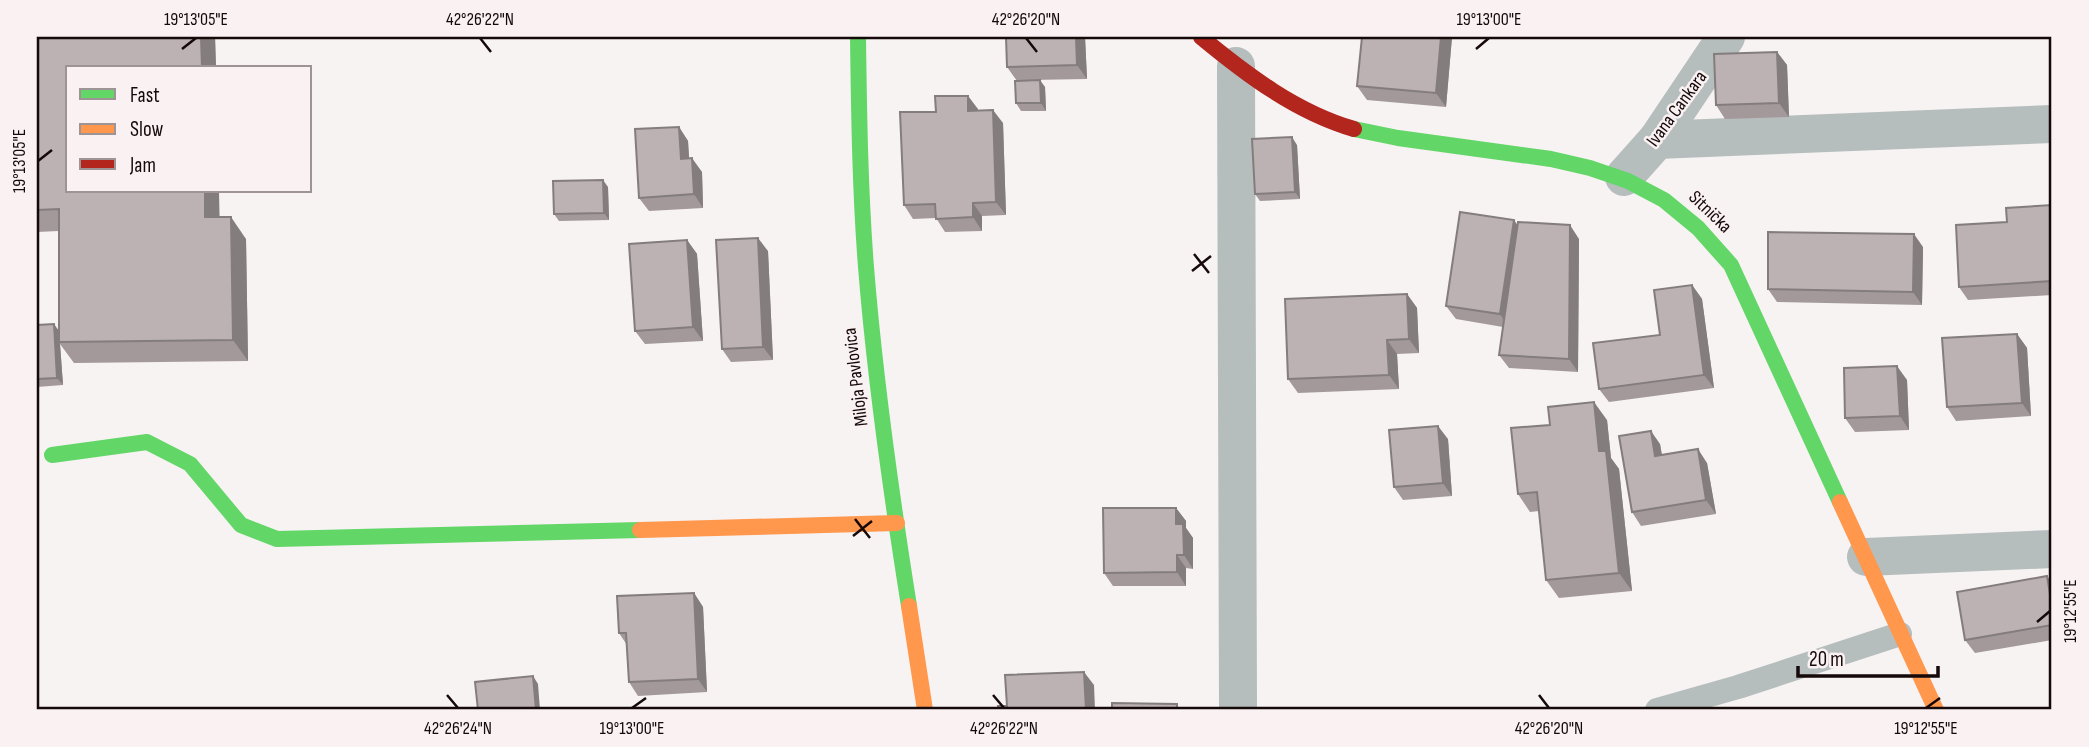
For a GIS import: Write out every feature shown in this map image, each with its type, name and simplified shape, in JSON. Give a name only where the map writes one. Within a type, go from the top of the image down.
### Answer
[{"type":"street","name":"Miloja Pavlovica","points":[[858,37],[859,179],[868,298],[897,523],[925,710]]},
{"type":"street","name":"Sitnička","points":[[1201,37],[1236,66],[1269,88],[1340,124],[1381,135],[1565,161],[1602,169],[1624,177],[1663,199],[1693,221],[1731,265],[1936,710]]},
{"type":"street","name":"Ivana Cankara","points":[[1624,177],[1657,140],[1726,37]]},
{"type":"street","points":[[1236,66],[1238,710]]},
{"type":"street","points":[[1657,140],[2052,124]]},
{"type":"street","points":[[52,455],[147,442],[190,464],[242,525],[277,539],[897,523]]},
{"type":"street","points":[[1866,557],[2052,549]]},
{"type":"lane","points":[[1657,710],[1738,687],[1900,634]]},
{"type":"building","points":[[37,37],[201,37],[202,66],[66,66],[66,192],[205,192],[205,217],[231,217],[233,340],[59,342],[59,209],[37,210]]},
{"type":"building","points":[[1006,37],[1076,37],[1077,65],[1007,67]]},
{"type":"building","points":[[1362,37],[1441,37],[1436,93],[1357,86]]},
{"type":"building","points":[[1777,52],[1779,103],[1716,105],[1714,54]]},
{"type":"building","points":[[1040,80],[1041,103],[1016,103],[1015,81]]},
{"type":"building","points":[[935,96],[968,96],[968,111],[993,110],[996,202],[973,203],[973,217],[936,219],[935,204],[904,205],[900,112],[936,112]]},
{"type":"building","points":[[679,127],[681,159],[692,158],[694,194],[639,198],[635,129]]},
{"type":"building","points":[[1292,137],[1295,192],[1255,194],[1252,139]]},
{"type":"building","points":[[603,180],[604,213],[554,214],[553,181]]},
{"type":"building","points":[[2052,205],[2052,281],[1959,287],[1956,225],[2007,222],[2006,208]]},
{"type":"building","points":[[1460,212],[1514,220],[1500,314],[1446,306]]},
{"type":"building","points":[[1518,222],[1570,225],[1569,359],[1499,355]]},
{"type":"building","points":[[1768,232],[1914,234],[1913,292],[1768,289]]},
{"type":"building","points":[[758,238],[763,347],[722,349],[716,240]]},
{"type":"building","points":[[687,240],[693,327],[635,331],[629,244]]},
{"type":"building","points":[[1692,285],[1704,375],[1599,389],[1593,343],[1660,335],[1654,290]]},
{"type":"building","points":[[1407,294],[1409,339],[1387,340],[1389,375],[1288,379],[1285,299]]},
{"type":"building","points":[[54,324],[57,378],[37,379],[37,325]]},
{"type":"building","points":[[2017,334],[2022,403],[1947,407],[1942,338]]},
{"type":"building","points":[[1897,366],[1900,416],[1845,418],[1844,368]]},
{"type":"building","points":[[1594,402],[1599,451],[1606,451],[1619,573],[1546,580],[1537,492],[1518,494],[1511,428],[1550,425],[1548,407]]},
{"type":"building","points":[[1438,426],[1443,483],[1394,487],[1389,430]]},
{"type":"building","points":[[1651,431],[1655,456],[1698,449],[1706,500],[1632,512],[1619,436]]},
{"type":"building","points":[[1103,508],[1176,508],[1176,524],[1183,524],[1184,555],[1177,555],[1177,572],[1104,573]]},
{"type":"building","points":[[2047,576],[2052,625],[1965,640],[1957,592]]},
{"type":"building","points":[[694,593],[698,679],[629,682],[626,633],[619,633],[617,596]]},
{"type":"building","points":[[1084,672],[1086,710],[998,710],[998,706],[1007,706],[1005,675]]},
{"type":"building","points":[[533,676],[536,710],[478,710],[475,682]]},
{"type":"building","points":[[1112,703],[1177,704],[1177,710],[1112,710]]},
{"type":"traffic: fast","points":[[858,37],[861,181],[870,309],[884,436],[909,606]]},
{"type":"traffic: fast","points":[[1354,129],[1398,138],[1551,159],[1628,181],[1664,200],[1698,228],[1731,265],[1840,502]]},
{"type":"traffic: fast","points":[[52,455],[147,442],[190,464],[241,525],[277,539],[640,530]]},
{"type":"traffic: slow","points":[[1840,502],[1936,710]]},
{"type":"traffic: slow","points":[[640,530],[897,523]]},
{"type":"traffic: slow","points":[[909,606],[925,710]]},
{"type":"traffic: jam","points":[[1201,37],[1273,91],[1312,113],[1354,129]]}]
